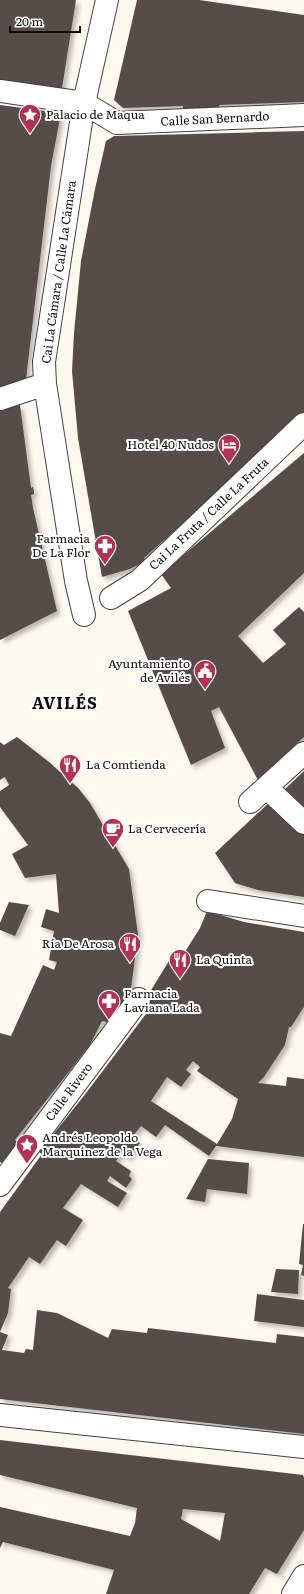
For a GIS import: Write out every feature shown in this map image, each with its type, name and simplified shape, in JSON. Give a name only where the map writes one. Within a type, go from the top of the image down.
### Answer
[{"type":"street","name":"Cai La Cámara / Calle La Cámara","points":[[84,615],[76,582],[45,384],[44,362],[84,103],[107,0]]},
{"type":"street","points":[[0,91],[84,103]]},
{"type":"street","name":"Calle San Bernardo","points":[[84,103],[117,123],[304,115]]},
{"type":"street","points":[[0,399],[45,384]]},
{"type":"street","name":"Cai La Fruta / Calle La Fruta","points":[[111,598],[140,580],[304,424]]},
{"type":"street","points":[[250,802],[304,753]]},
{"type":"street","points":[[267,788],[304,823]]},
{"type":"street","points":[[208,902],[304,916]]},
{"type":"street","name":"Calle Rivero","points":[[0,1185],[139,999]]},
{"type":"street","points":[[0,1415],[304,1447]]},
{"type":"street","points":[[293,1594],[304,1576]]},
{"type":"building","points":[[0,0],[76,0],[62,88],[0,80]]},
{"type":"building","points":[[137,0],[199,0],[304,15],[304,102],[219,105],[219,109],[183,110],[183,106],[123,108],[114,100]]},
{"type":"building","points":[[0,105],[61,113],[51,166],[25,388],[0,395]]},
{"type":"building","points":[[304,131],[304,416],[144,558],[146,561],[130,569],[102,577],[78,438],[72,371],[81,261],[106,141],[114,136]]},
{"type":"building","points":[[20,405],[31,488],[33,487],[34,492],[34,494],[31,495],[33,508],[57,611],[0,640],[0,409]]},
{"type":"building","points":[[304,453],[304,573],[238,636],[263,663],[286,644],[273,630],[299,607],[304,612],[304,737],[258,780],[219,707],[211,711],[225,748],[191,765],[128,611],[171,588],[161,574]]},
{"type":"building","points":[[17,737],[49,762],[78,788],[90,803],[129,869],[138,935],[129,1004],[114,1024],[102,1021],[90,1045],[15,1140],[23,1146],[7,1166],[0,1162],[0,1033],[11,1036],[43,965],[54,970],[57,962],[49,960],[54,931],[41,927],[46,909],[59,913],[56,874],[25,878],[12,854],[28,845],[0,807],[0,791],[9,785],[5,777],[0,780],[0,742],[4,745]]},
{"type":"building","points":[[304,771],[304,813],[285,789]]},
{"type":"building","points":[[274,798],[303,834],[304,832],[304,897],[258,890],[235,883],[215,853]]},
{"type":"building","points":[[9,902],[29,905],[15,936],[0,930],[0,923]]},
{"type":"building","points":[[207,911],[244,922],[304,932],[304,1007],[291,1027],[289,1027],[285,1045],[264,1077],[258,1083],[286,1086],[287,1077],[304,1079],[304,1157],[216,1146],[209,1156],[165,1125],[156,1137],[141,1126],[132,1137],[140,1143],[128,1158],[121,1153],[116,1161],[131,1171],[129,1176],[132,1179],[126,1188],[110,1176],[107,1181],[127,1193],[118,1207],[81,1184],[63,1208],[83,1220],[66,1246],[57,1240],[40,1264],[29,1257],[8,1288],[11,1289],[8,1313],[0,1332],[0,1212],[42,1154],[39,1152],[149,1010],[142,1005],[175,951],[183,955],[200,928]],"holes":[[[193,1061],[200,1067],[197,1071],[238,1099],[232,1119],[217,1144],[151,1101],[167,1077],[181,1087],[191,1074],[186,1070]]]},
{"type":"building","points":[[208,1159],[249,1163],[247,1194],[207,1189],[205,1202],[186,1199]]},
{"type":"building","points":[[303,1224],[304,1276],[301,1275],[303,1265],[299,1264]]},
{"type":"building","points":[[276,1269],[299,1270],[298,1294],[271,1292]]},
{"type":"building","points":[[257,1294],[304,1300],[304,1327],[254,1321]]},
{"type":"building","points":[[37,1310],[57,1313],[108,1338],[112,1329],[147,1333],[148,1328],[276,1343],[277,1334],[304,1337],[304,1434],[0,1399],[0,1332],[8,1335],[2,1350],[24,1353],[26,1349],[33,1350]]},
{"type":"building","points":[[0,1440],[303,1475],[304,1530],[277,1574],[265,1568],[249,1594],[106,1594],[114,1570],[3,1542],[0,1548],[0,1507],[130,1536],[135,1523],[137,1508],[0,1475]],"holes":[[[183,1509],[225,1513],[220,1541],[181,1519]]]},
{"type":"place","name":"Palacio de Maqua","points":[[30,134]]},
{"type":"place","name":"Hotel 40 Nudos","points":[[229,464]]},
{"type":"place","name":"Farmacia De La Flor","points":[[105,566]]},
{"type":"place","name":"Ayuntamiento de Avilés","points":[[205,690]]},
{"type":"place","name":"La Comtienda","points":[[70,784]]},
{"type":"place","name":"La Cervecería","points":[[113,848]]},
{"type":"place","name":"Ría De Arosa","points":[[130,964]]},
{"type":"place","name":"La Quinta","points":[[180,980]]},
{"type":"place","name":"Farmacia Laviana Lada","points":[[109,1020]]},
{"type":"place","name":"Andrés Leopoldo Marquínez de la Vega","points":[[27,1164]]},
{"type":"district","name":"AVILÉS","points":[[65,703]]}]
